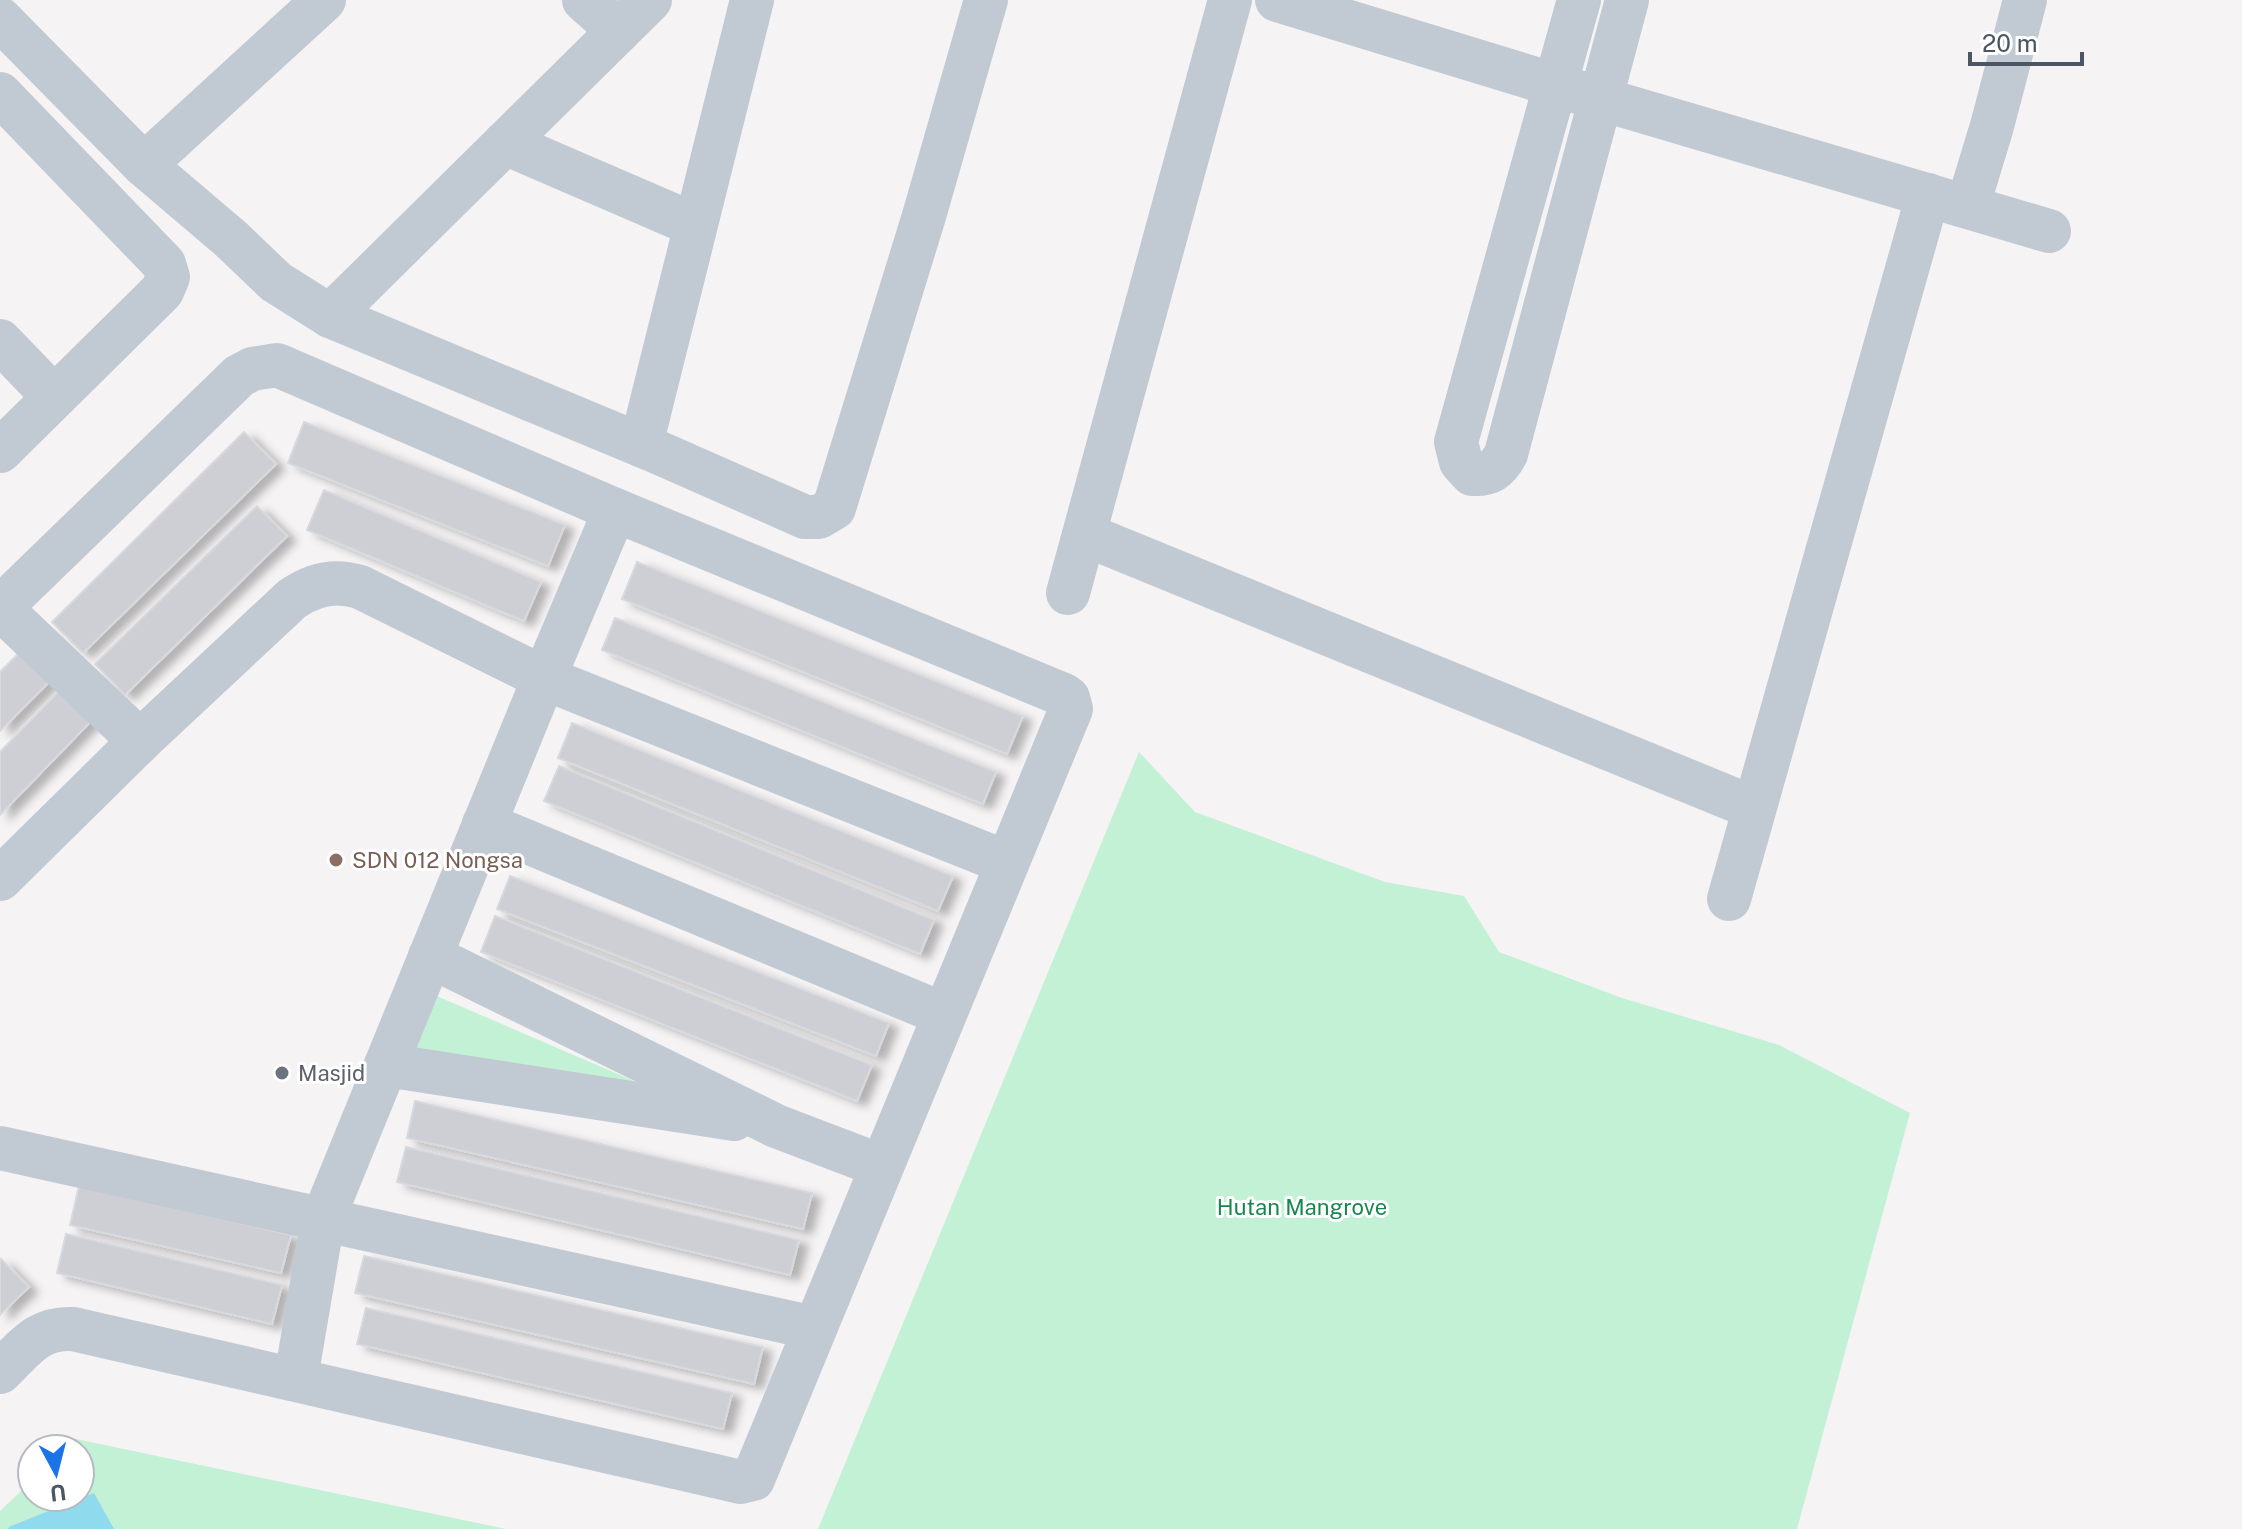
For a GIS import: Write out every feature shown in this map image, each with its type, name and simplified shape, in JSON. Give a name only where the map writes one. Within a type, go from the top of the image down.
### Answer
[{"type":"street","points":[[144,165],[324,0]]},
{"type":"street","points":[[584,0],[619,31]]},
{"type":"street","points":[[330,316],[650,0]]},
{"type":"street","points":[[641,445],[752,0]]},
{"type":"street","points":[[0,19],[144,165],[276,282],[330,316],[805,517],[819,517],[834,508],[924,216],[986,0]]},
{"type":"street","points":[[1068,593],[1230,0]]},
{"type":"street","points":[[1277,0],[2049,231]]},
{"type":"street","points":[[1579,0],[1456,442],[1461,462],[1472,474],[1487,475],[1500,465],[1506,454],[1627,0]]},
{"type":"street","points":[[1729,899],[1754,808],[1948,200],[2025,0]]},
{"type":"street","points":[[0,94],[164,264],[168,277],[162,291],[0,451]]},
{"type":"street","points":[[505,143],[695,225]]},
{"type":"street","points":[[0,341],[54,397]]},
{"type":"street","points":[[0,1372],[40,1334],[51,1329],[62,1329],[296,1378],[745,1482],[756,1476],[1005,862],[1071,714],[1068,698],[615,510],[277,365],[264,365],[239,376],[0,608],[140,741]]},
{"type":"street","points":[[296,1378],[323,1219],[615,510]]},
{"type":"street","points":[[1086,535],[1754,808]]},
{"type":"street","points":[[0,879],[140,741],[292,599],[305,590],[344,582],[360,587],[544,678],[1005,862]]},
{"type":"street","points":[[484,824],[943,1014]]},
{"type":"street","points":[[430,956],[776,1126],[881,1166]]},
{"type":"street","points":[[386,1065],[776,1126]]},
{"type":"street","points":[[0,1148],[814,1328]]},
{"type":"green space","name":"Hutan Mangrove","points":[[1139,752],[1195,812],[1385,882],[1464,896],[1499,952],[1622,998],[1779,1045],[1910,1113],[1797,1529],[818,1529]]},
{"type":"green space","points":[[432,994],[648,1087],[413,1051]]},
{"type":"green space","points":[[96,1443],[506,1529],[0,1529],[0,1511],[16,1496],[16,1513],[96,1513]]},
{"type":"water","points":[[96,1497],[114,1529],[7,1529],[44,1513],[96,1513]]},
{"type":"building","points":[[304,422],[565,525],[548,566],[288,463]]},
{"type":"building","points":[[244,432],[276,464],[83,653],[52,622]]},
{"type":"building","points":[[324,490],[541,582],[524,621],[307,530]]},
{"type":"building","points":[[257,506],[287,536],[125,695],[95,664]]},
{"type":"building","points":[[637,562],[1023,716],[1007,754],[622,599]]},
{"type":"building","points":[[615,618],[996,772],[983,804],[602,650]]},
{"type":"building","points":[[24,648],[54,677],[0,731],[0,672]]},
{"type":"building","points":[[67,683],[99,713],[0,815],[0,752]]},
{"type":"building","points":[[572,723],[953,876],[938,911],[558,758]]},
{"type":"building","points":[[559,766],[934,920],[920,954],[544,801]]},
{"type":"building","points":[[510,876],[889,1023],[876,1056],[497,909]]},
{"type":"building","points":[[495,916],[872,1065],[857,1101],[481,952]]},
{"type":"building","points":[[415,1101],[812,1193],[803,1229],[407,1138]]},
{"type":"building","points":[[406,1147],[799,1240],[790,1275],[397,1182]]},
{"type":"building","points":[[79,1186],[291,1235],[281,1273],[70,1225]]},
{"type":"building","points":[[66,1234],[282,1285],[272,1324],[57,1273]]},
{"type":"building","points":[[364,1256],[763,1347],[754,1384],[355,1293]]},
{"type":"building","points":[[0,1260],[29,1287],[0,1315]]},
{"type":"building","points":[[366,1308],[732,1393],[723,1429],[357,1344]]},
{"type":"place","name":"SDN 012 Nongsa","points":[[336,860]]},
{"type":"place","name":"Masjid","points":[[282,1073]]}]
